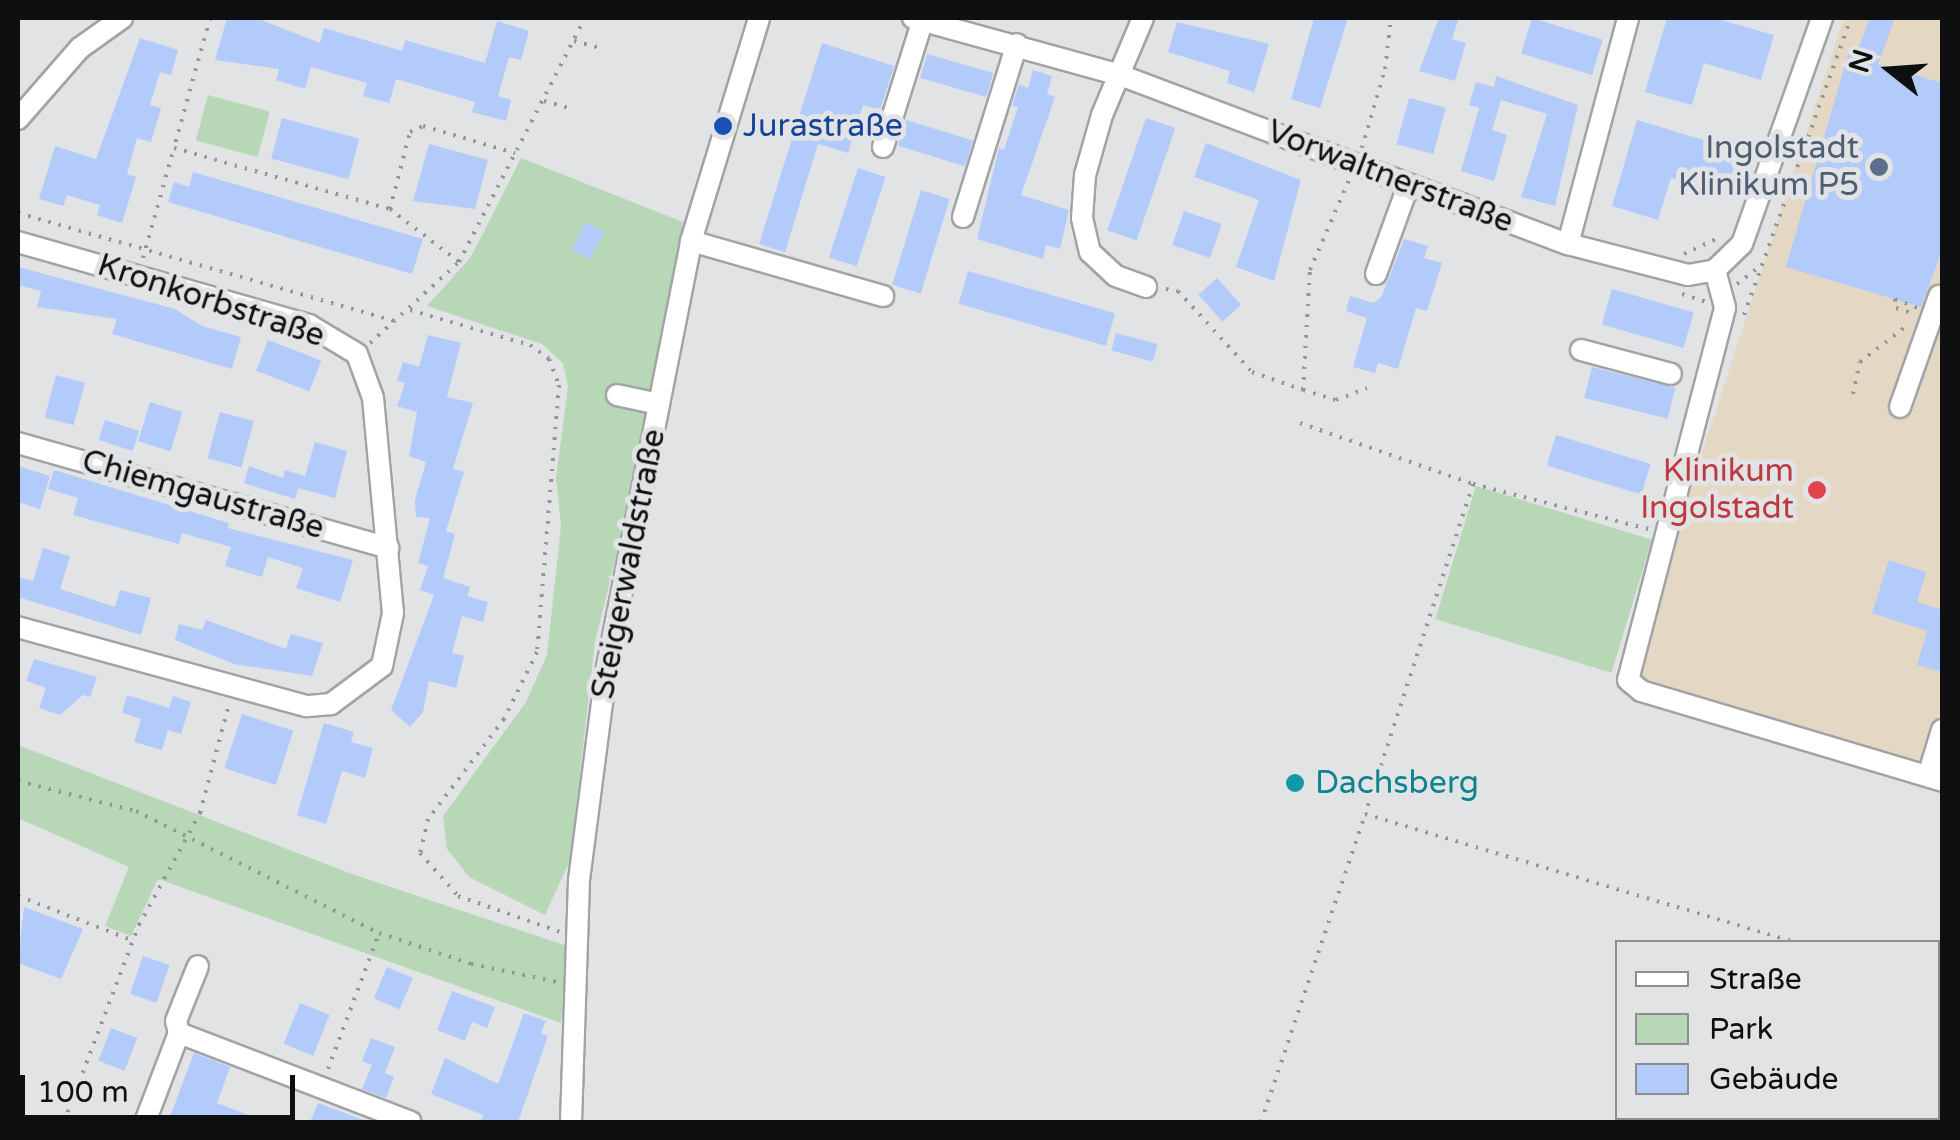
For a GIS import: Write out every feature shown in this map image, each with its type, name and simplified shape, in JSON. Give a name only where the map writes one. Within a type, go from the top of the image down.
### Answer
[{"type":"street","points":[[18,119],[80,48],[122,18]]},
{"type":"street","name":"Steigerwaldstraße","points":[[571,1122],[576,937],[606,672],[692,240],[759,18]]},
{"type":"street","points":[[883,146],[918,18],[1120,75]]},
{"type":"street","points":[[1144,18],[1086,175],[1082,218],[1090,252],[1116,276],[1146,287]]},
{"type":"street","points":[[1568,244],[1627,18]]},
{"type":"street","points":[[1822,18],[1742,244],[1715,270],[1725,308],[1662,533],[1630,658],[1628,680],[1641,692],[1935,779],[1942,730]]},
{"type":"street","points":[[963,217],[1018,44]]},
{"type":"street","name":"Vorwaltnerstraße","points":[[1120,75],[1568,244],[1663,272],[1715,270]]},
{"type":"street","points":[[1376,274],[1408,186]]},
{"type":"street","points":[[692,240],[883,296]]},
{"type":"street","name":"Kronkorbstraße","points":[[18,242],[309,325],[357,354],[373,398],[388,548],[392,636],[382,666],[361,688],[330,704],[306,706],[233,690],[18,626]]},
{"type":"street","points":[[1900,407],[1936,307]]},
{"type":"street","points":[[1581,350],[1671,374]]},
{"type":"street","points":[[617,395],[659,404]]},
{"type":"street","name":"Chiemgaustraße","points":[[18,442],[388,548]]},
{"type":"street","points":[[145,1122],[179,1033],[176,1022],[198,966]]},
{"type":"street","points":[[179,1033],[412,1122]]},
{"type":"path","points":[[138,276],[210,18]]},
{"type":"path","points":[[357,354],[459,262],[585,18]]},
{"type":"path","points":[[1378,159],[1360,152],[1385,69],[1391,18]]},
{"type":"path","points":[[1764,263],[1851,18]]},
{"type":"path","points":[[574,40],[604,49]]},
{"type":"path","points":[[544,101],[572,109]]},
{"type":"path","points":[[390,210],[410,132],[423,126],[517,153]]},
{"type":"path","points":[[174,148],[390,210],[459,262]]},
{"type":"path","points":[[1304,390],[1310,270],[1355,166]]},
{"type":"path","points":[[18,213],[394,321]]},
{"type":"path","points":[[1683,254],[1724,234]]},
{"type":"path","points":[[1146,287],[1178,291],[1252,372],[1336,400],[1368,388]]},
{"type":"path","points":[[1936,307],[1896,308],[1895,299],[1925,311],[1936,307]]},
{"type":"path","points":[[1854,394],[1860,362],[1936,307]]},
{"type":"path","points":[[410,310],[530,344],[549,359],[559,386],[537,652],[504,719],[428,819],[420,853],[458,896],[576,937]]},
{"type":"path","points":[[1300,423],[1474,484],[1662,533]]},
{"type":"path","points":[[1261,1122],[1474,484]]},
{"type":"path","points":[[64,1122],[134,940],[189,835],[233,690]]},
{"type":"path","points":[[18,781],[94,796],[189,835],[380,933],[470,964],[574,985]]},
{"type":"path","points":[[1365,814],[1787,940]]},
{"type":"path","points":[[18,896],[134,940]]},
{"type":"path","points":[[321,1088],[380,933]]},
{"type":"shaded area","name":"Klinikum Ingolstadt","points":[[1844,18],[1942,18],[1942,786],[1628,680]]},
{"type":"green space","points":[[208,95],[270,112],[258,157],[196,140]]},
{"type":"green space","points":[[521,158],[683,222],[637,471],[595,642],[570,860],[545,915],[469,877],[447,849],[443,816],[526,702],[547,655],[561,526],[556,478],[568,386],[563,363],[542,344],[427,306],[471,257]]},
{"type":"green space","points":[[1476,486],[1652,540],[1611,673],[1435,619]]},
{"type":"green space","points":[[18,745],[352,874],[567,946],[561,1023],[158,879],[131,936],[105,926],[129,867],[18,818]]},
{"type":"building","points":[[227,18],[256,18],[320,43],[324,28],[402,51],[405,40],[485,63],[497,21],[529,31],[521,60],[509,57],[498,96],[511,100],[506,121],[472,112],[475,102],[396,79],[389,103],[363,96],[367,83],[311,67],[305,89],[276,80],[279,69],[215,60]]},
{"type":"building","points":[[1314,18],[1348,18],[1320,108],[1291,99]]},
{"type":"building","points":[[1439,18],[1459,18],[1452,39],[1466,43],[1455,81],[1419,71]]},
{"type":"building","points":[[1532,18],[1603,40],[1592,75],[1521,53]]},
{"type":"building","points":[[1667,18],[1714,18],[1774,35],[1761,80],[1704,63],[1692,105],[1645,92]]},
{"type":"building","name":"Ingolstadt Klinikum P5","points":[[1870,18],[1895,18],[1878,64],[1942,83],[1942,251],[1921,307],[1786,267],[1848,55],[1859,46]]},
{"type":"building","points":[[1177,22],[1269,44],[1254,92],[1227,83],[1230,71],[1168,52]]},
{"type":"building","points":[[140,38],[178,50],[171,75],[160,72],[150,105],[161,108],[151,142],[137,138],[127,174],[136,177],[122,223],[97,215],[100,205],[67,195],[63,206],[39,199],[55,146],[96,159]]},
{"type":"building","points":[[822,43],[894,66],[880,110],[863,105],[848,153],[818,144],[785,252],[759,244]]},
{"type":"building","points":[[927,54],[993,73],[986,97],[920,78]]},
{"type":"building","points":[[1033,70],[1052,76],[1047,94],[1055,97],[1021,195],[1069,210],[1060,249],[1046,245],[1043,259],[977,239],[999,148],[1004,150],[1018,107],[1012,106],[1019,84],[1028,88]]},
{"type":"building","points":[[1496,76],[1578,105],[1555,206],[1521,197],[1547,114],[1501,100],[1492,130],[1507,135],[1494,181],[1461,171],[1479,108],[1469,105],[1476,82],[1494,87]]},
{"type":"building","points":[[1409,98],[1446,108],[1433,154],[1397,144]]},
{"type":"building","points":[[282,118],[359,139],[348,179],[271,159]]},
{"type":"building","points":[[1146,118],[1175,128],[1137,241],[1107,231]]},
{"type":"building","points":[[906,120],[973,140],[965,166],[898,146]]},
{"type":"building","points":[[1637,120],[1740,151],[1728,195],[1671,178],[1658,220],[1612,206]]},
{"type":"building","points":[[1206,143],[1301,180],[1274,281],[1236,267],[1259,200],[1194,177]]},
{"type":"building","points":[[429,144],[488,160],[475,209],[413,201]]},
{"type":"building","points":[[858,168],[886,177],[857,266],[829,257]]},
{"type":"building","points":[[193,172],[423,239],[412,274],[168,202],[174,182],[189,187]]},
{"type":"building","points":[[921,190],[950,199],[921,293],[892,285]]},
{"type":"building","points":[[1184,211],[1222,224],[1210,258],[1172,245]]},
{"type":"building","points":[[586,222],[605,232],[590,259],[571,249]]},
{"type":"building","points":[[1404,239],[1428,246],[1424,258],[1442,263],[1427,311],[1416,308],[1398,369],[1378,363],[1375,373],[1353,367],[1367,318],[1346,311],[1350,296],[1374,303],[1382,296]]},
{"type":"building","points":[[18,267],[175,309],[202,326],[241,337],[232,369],[112,334],[117,319],[37,307],[41,291],[18,285]]},
{"type":"building","points":[[968,271],[1115,313],[1106,346],[959,304]]},
{"type":"building","points":[[1217,278],[1241,305],[1223,321],[1198,295]]},
{"type":"building","points":[[1612,289],[1694,312],[1684,348],[1602,325]]},
{"type":"building","points":[[1116,333],[1158,344],[1153,362],[1111,350]]},
{"type":"building","points":[[428,335],[461,343],[447,397],[473,403],[453,469],[464,472],[446,531],[455,534],[443,578],[470,587],[467,596],[488,602],[483,622],[462,616],[452,653],[464,656],[456,688],[429,681],[423,712],[410,727],[391,710],[434,595],[420,590],[428,566],[418,563],[430,518],[416,517],[415,500],[426,462],[409,456],[417,412],[397,406],[405,383],[397,381],[403,362],[419,367]]},
{"type":"building","points":[[268,340],[321,360],[309,391],[256,371]]},
{"type":"building","points":[[1592,367],[1675,388],[1668,419],[1584,398]]},
{"type":"building","points":[[56,375],[85,383],[74,425],[45,418]]},
{"type":"building","points":[[150,402],[183,412],[171,451],[138,441]]},
{"type":"building","points":[[220,412],[254,421],[241,467],[208,458]]},
{"type":"building","points":[[105,420],[139,431],[133,451],[99,440]]},
{"type":"building","points":[[1556,435],[1651,464],[1641,495],[1547,466]]},
{"type":"building","points":[[315,442],[347,451],[335,498],[298,488],[295,499],[244,483],[249,466],[283,478],[285,470],[305,476]]},
{"type":"building","points":[[18,466],[50,476],[40,509],[18,502]]},
{"type":"building","points":[[54,470],[229,523],[228,528],[353,560],[340,602],[296,588],[303,568],[268,557],[262,577],[225,566],[231,547],[182,533],[179,544],[73,515],[78,498],[48,489]]},
{"type":"building","points":[[43,548],[70,556],[60,589],[115,607],[120,590],[151,598],[141,635],[18,597],[18,577],[33,581]]},
{"type":"building","points":[[1889,560],[1926,572],[1917,602],[1942,610],[1942,672],[1917,665],[1927,631],[1872,613]]},
{"type":"building","points":[[206,620],[286,649],[291,634],[323,643],[312,676],[234,664],[175,640],[179,624],[202,630]]},
{"type":"building","points":[[34,659],[97,677],[90,697],[83,695],[60,715],[39,708],[46,688],[26,681]]},
{"type":"building","points":[[127,695],[169,708],[173,696],[191,702],[181,734],[168,730],[162,750],[134,742],[141,719],[122,713]]},
{"type":"building","points":[[242,714],[293,731],[276,785],[224,768]]},
{"type":"building","points":[[324,723],[354,732],[351,742],[373,748],[365,778],[342,771],[326,824],[297,815]]},
{"type":"building","points":[[24,907],[83,929],[61,979],[18,963]]},
{"type":"building","points":[[143,956],[169,965],[156,1003],[130,994]]},
{"type":"building","points":[[387,967],[413,978],[399,1009],[374,998]]},
{"type":"building","points":[[452,991],[495,1007],[487,1028],[472,1022],[465,1041],[437,1030]]},
{"type":"building","points":[[300,1003],[330,1015],[313,1056],[284,1044]]},
{"type":"building","points":[[524,1013],[546,1021],[541,1033],[548,1036],[518,1122],[481,1122],[483,1115],[431,1094],[445,1058],[498,1084]]},
{"type":"building","points":[[111,1028],[137,1038],[125,1071],[98,1061]]},
{"type":"building","points":[[371,1038],[395,1047],[385,1073],[394,1077],[386,1098],[362,1089],[372,1065],[362,1061]]},
{"type":"building","points":[[194,1053],[230,1067],[217,1103],[266,1122],[168,1122]]},
{"type":"building","points":[[318,1103],[366,1121],[366,1122],[310,1122]]},
{"type":"place","name":"Jurastraße","points":[[723,126]]},
{"type":"place","name":"Ingolstadt Klinikum P5","points":[[1879,167]]},
{"type":"place","name":"Klinikum Ingolstadt","points":[[1817,490]]},
{"type":"place","name":"Dachsberg","points":[[1295,783]]}]
